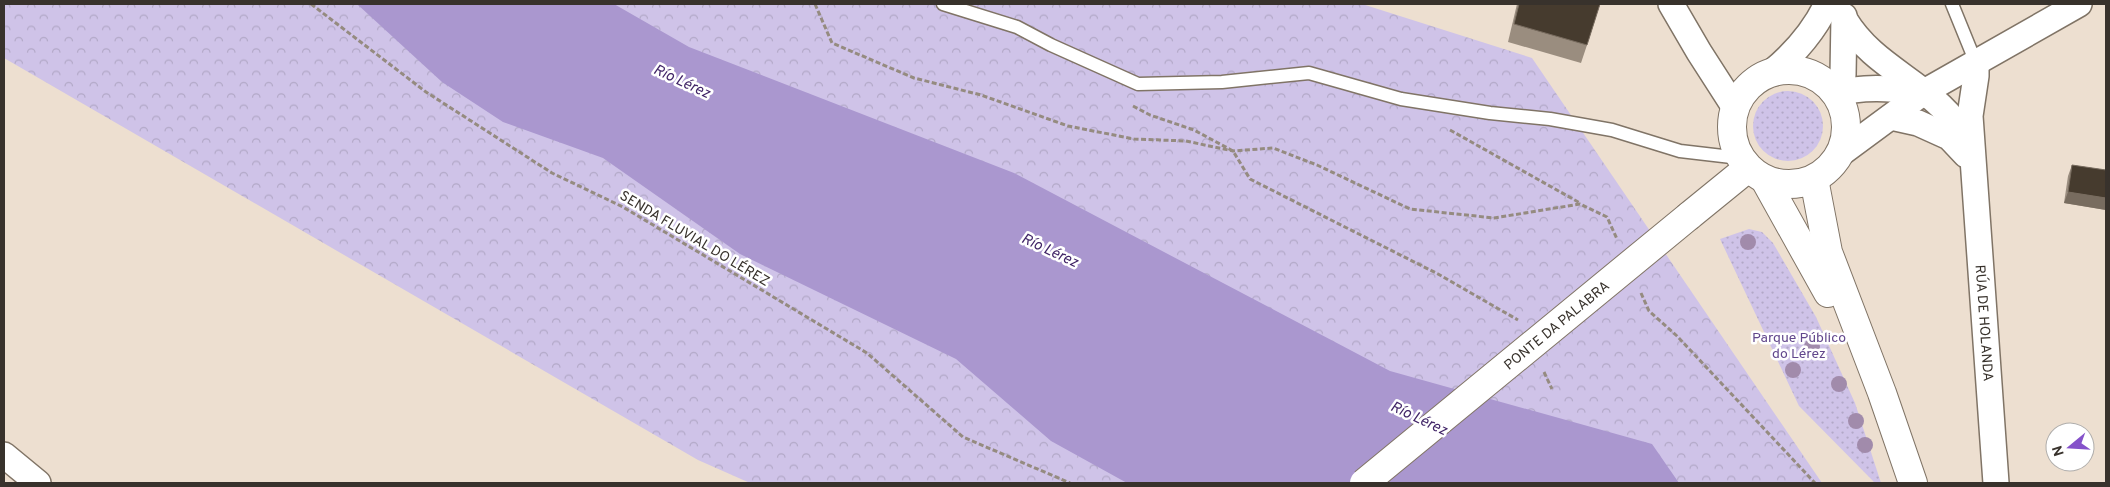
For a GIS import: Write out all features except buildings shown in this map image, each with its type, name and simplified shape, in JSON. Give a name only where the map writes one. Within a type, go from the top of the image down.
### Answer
[{"type":"street","points":[[1672,4],[1699,52],[1735,108]]},
{"type":"street","points":[[1751,169],[1782,184],[1798,184],[1814,179],[1829,169],[1840,154],[1924,92],[2079,4]]},
{"type":"street","points":[[1836,94],[1843,75],[1838,9],[1820,18],[1792,55],[1772,72],[1756,80],[1743,92],[1735,108],[1731,125],[1733,142],[1751,169],[1882,393]]},
{"type":"street","name":"RÚA DE HOLANDA","points":[[1838,9],[1855,36],[1878,60],[1934,98],[1960,128],[1973,163]]},
{"type":"street","name":"RÚA DE HOLANDA","points":[[1976,63],[1970,116],[1996,483]]},
{"type":"street","points":[[1772,72],[1790,69],[1808,73],[1824,81],[1836,94],[1844,109],[1846,124],[1845,139],[1840,154]]},
{"type":"street","points":[[1836,94],[1852,89],[1899,89],[1924,92]]},
{"type":"street","points":[[1891,117],[1918,123],[1949,137],[1973,163]]},
{"type":"street","name":"PONTE DA PALABRA","points":[[1364,483],[1689,216],[1751,169]]},
{"type":"street","points":[[1814,179],[1828,252],[1882,393],[1913,483]]},
{"type":"street","points":[[4,455],[38,483]]},
{"type":"lane","points":[[943,4],[1017,28],[1138,84],[1222,82],[1309,73],[1401,99],[1612,130],[1680,151],[1751,169]]},
{"type":"lane","points":[[1952,4],[1976,63]]},
{"type":"path","name":"SENDA FLUVIAL DO LÉREZ","points":[[312,4],[426,92],[552,173],[623,206],[867,353],[962,437],[1070,483]]},
{"type":"path","points":[[815,4],[832,43],[914,78],[981,95],[1068,126],[1152,141],[1186,141],[1233,151],[1273,148]]},
{"type":"path","points":[[1448,129],[1580,204]]},
{"type":"path","points":[[1233,151],[1250,179],[1438,274],[1521,322]]},
{"type":"path","points":[[1541,364],[1552,389]]},
{"type":"green space","points":[[4,4],[1362,4],[1532,58],[1822,483],[750,483],[698,460],[4,58]]},
{"type":"green space","points":[[1781,91],[1795,91],[1808,96],[1818,106],[1823,119],[1823,133],[1818,146],[1808,156],[1795,161],[1781,161],[1768,156],[1758,146],[1753,133],[1753,119],[1758,106],[1768,96]]},
{"type":"green space","name":"Parque Público do Lérez","points":[[1749,229],[1762,232],[1773,243],[1816,317],[1855,403],[1881,483],[1875,483],[1799,406],[1720,239]]},
{"type":"water","name":"Río Lérez","points":[[357,4],[614,4],[689,47],[1014,173],[1390,371],[1652,444],[1679,483],[1127,483],[1051,441],[956,359],[740,254],[603,158],[503,122],[442,82]]}]
